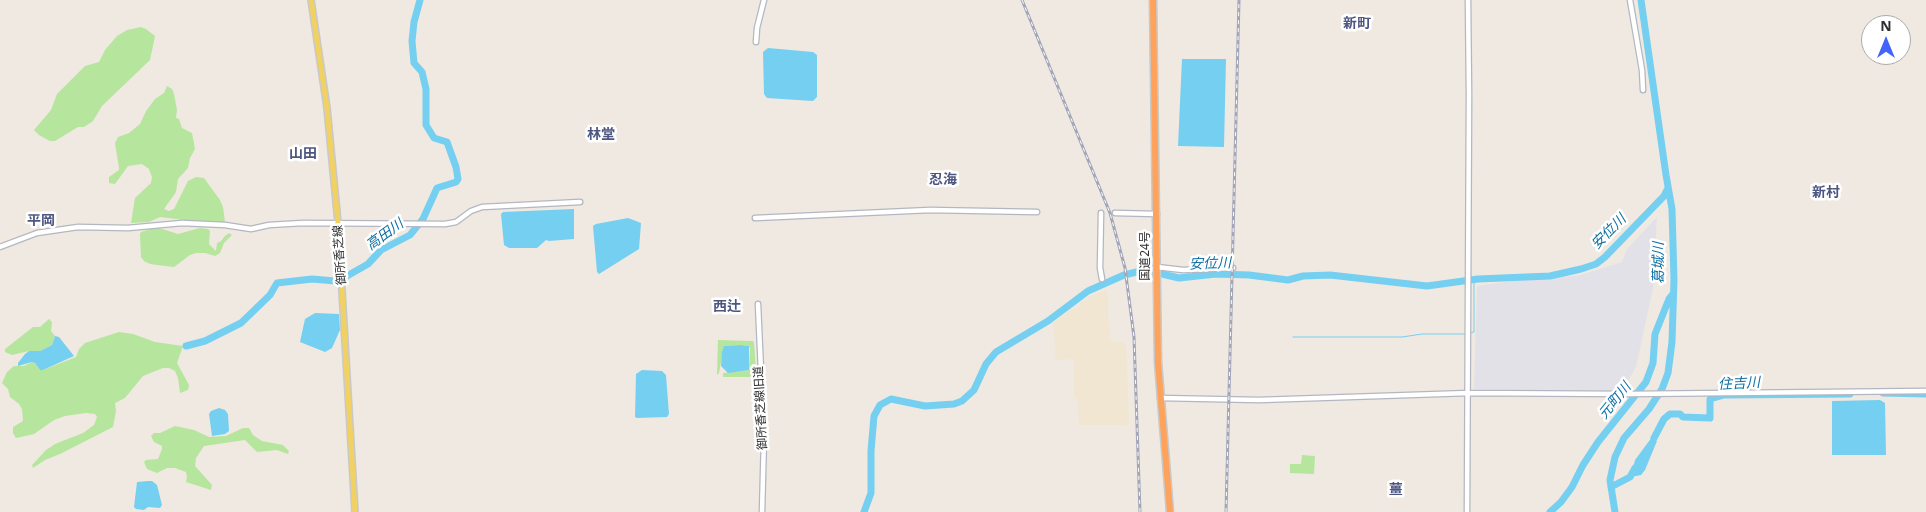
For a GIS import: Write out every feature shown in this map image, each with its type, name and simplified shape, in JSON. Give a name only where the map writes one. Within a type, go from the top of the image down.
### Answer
[{"type":"highway","name":"国道24号","points":[[1153,0],[1160,398],[1170,512]]},
{"type":"main road","name":"御所香芝線","points":[[312,0],[327,108],[338,223],[354,512]]},
{"type":"street","points":[[756,42],[757,28],[764,0]]},
{"type":"street","points":[[1467,512],[1469,393],[1468,0]]},
{"type":"street","points":[[1630,0],[1642,70],[1643,90]]},
{"type":"street","points":[[0,247],[37,233],[78,227],[128,228],[182,223],[225,225],[251,230],[274,224],[451,223],[482,207],[580,202]]},
{"type":"street","points":[[755,218],[930,210],[1037,212]]},
{"type":"street","points":[[1101,213],[1100,268],[1102,279]]},
{"type":"street","points":[[1115,213],[1157,214]]},
{"type":"street","points":[[1157,271],[1233,268]]},
{"type":"street","name":"御所香芝線旧道","points":[[758,304],[764,438],[762,512]]},
{"type":"street","points":[[1160,398],[1259,400],[1469,393],[1668,394],[1926,390]]},
{"type":"shaded area","points":[[1657,217],[1653,288],[1636,367],[1622,391],[1474,389],[1477,286],[1539,277],[1577,276],[1622,262],[1627,249]]},
{"type":"shaded area","points":[[1107,290],[1110,341],[1126,344],[1129,423],[1127,425],[1079,425],[1077,398],[1074,398],[1074,359],[1056,360],[1053,323],[1070,310],[1080,307],[1080,303],[1092,295]]},
{"type":"green space","points":[[141,27],[155,36],[150,60],[102,106],[93,121],[84,127],[78,127],[55,141],[50,141],[39,135],[34,130],[51,110],[57,94],[85,66],[99,62],[105,50],[117,36],[127,30]]},
{"type":"green space","points":[[167,86],[172,89],[174,94],[177,110],[176,118],[179,119],[182,128],[192,133],[195,149],[190,158],[188,168],[178,179],[176,192],[164,209],[169,211],[174,209],[188,181],[196,177],[204,178],[220,200],[225,222],[209,223],[160,217],[149,222],[131,223],[135,198],[151,183],[152,177],[149,169],[142,164],[128,166],[115,184],[109,183],[109,177],[119,170],[115,143],[118,137],[129,133],[140,124],[146,111],[155,99],[164,93]]},
{"type":"green space","points":[[156,227],[178,234],[200,228],[208,229],[210,231],[209,244],[216,251],[217,243],[229,233],[232,235],[224,243],[220,253],[215,256],[196,253],[190,255],[174,267],[150,264],[141,257],[141,232]]},
{"type":"green space","points":[[49,319],[52,322],[51,331],[55,336],[52,345],[40,351],[29,351],[12,355],[5,352],[5,349],[33,327],[40,327]]},
{"type":"green space","points":[[119,332],[133,334],[155,342],[183,346],[177,363],[189,385],[188,390],[180,393],[175,371],[169,368],[163,368],[143,376],[125,398],[115,403],[116,411],[113,427],[45,460],[33,468],[32,465],[46,450],[55,444],[83,433],[94,425],[97,417],[95,414],[86,413],[65,416],[54,420],[34,434],[16,438],[13,433],[13,427],[23,421],[22,409],[10,397],[8,389],[2,383],[7,372],[14,366],[24,366],[32,362],[40,370],[43,370],[76,357],[79,349],[85,343]]},
{"type":"green space","points":[[718,340],[753,341],[756,369],[752,377],[723,377],[723,373],[749,370],[750,349],[749,346],[741,345],[724,346],[717,375]]},
{"type":"green space","points":[[175,426],[194,430],[209,437],[226,436],[243,428],[249,428],[253,435],[262,441],[283,445],[289,451],[288,454],[277,450],[257,452],[245,440],[204,446],[196,458],[195,466],[212,485],[211,490],[186,482],[186,472],[175,468],[167,468],[157,473],[147,469],[144,462],[146,460],[158,459],[162,449],[162,446],[154,442],[151,436],[154,433],[160,433]]},
{"type":"green space","points":[[1302,455],[1315,456],[1314,474],[1290,473],[1290,464],[1301,464]]},
{"type":"water","points":[[768,48],[813,52],[817,55],[817,97],[813,101],[767,98],[764,94],[763,52]]},
{"type":"water","points":[[1182,59],[1226,59],[1224,147],[1178,146]]},
{"type":"water","points":[[574,209],[574,239],[546,240],[537,248],[509,248],[504,245],[501,214],[503,212]]},
{"type":"water","points":[[628,218],[641,223],[639,249],[599,274],[597,272],[593,226]]},
{"type":"water","points":[[315,313],[339,314],[340,330],[332,348],[325,352],[300,342],[305,319]]},
{"type":"water","points":[[55,336],[59,337],[74,356],[43,370],[40,370],[32,362],[18,366],[18,363],[29,351],[40,351],[52,345]]},
{"type":"water","points":[[724,346],[749,346],[749,370],[728,373],[721,366]]},
{"type":"water","points":[[642,370],[662,371],[666,375],[669,414],[667,417],[635,417],[636,374]]},
{"type":"water","points":[[1880,400],[1885,403],[1886,455],[1832,455],[1832,401]]},
{"type":"water","points":[[219,408],[225,410],[228,414],[229,431],[225,434],[212,436],[209,414],[211,411]]},
{"type":"water","points":[[1658,429],[1660,430],[1655,440],[1657,441],[1645,470],[1641,475],[1631,477],[1635,460]]},
{"type":"water","points":[[152,481],[157,485],[162,505],[160,508],[136,509],[134,507],[137,482]]},
{"type":"waterway","name":"高田川","points":[[347,276],[368,264],[381,250],[410,235],[423,219],[437,188],[456,182],[458,179],[456,167],[447,142],[434,138],[426,125],[426,89],[422,72],[414,63],[412,41],[414,22],[420,0]]},
{"type":"waterway","name":"葛城川","points":[[1615,512],[1610,480],[1615,457],[1624,438],[1649,409],[1662,389],[1668,373],[1672,342],[1674,280],[1672,209],[1641,0]]},
{"type":"waterway","name":"安位川","points":[[864,512],[871,493],[871,451],[874,416],[880,405],[891,399],[925,406],[954,404],[962,401],[974,390],[986,364],[996,352],[1048,321],[1088,291],[1124,275],[1145,270],[1179,278],[1216,274],[1249,275],[1288,280],[1303,276],[1330,275],[1427,286],[1478,279],[1550,276],[1596,264],[1664,196],[1668,188]]},
{"type":"waterway","name":"高田川","points":[[186,346],[205,341],[241,323],[270,295],[277,283],[312,279],[335,281]]},
{"type":"waterway","points":[[1293,337],[1402,337],[1422,334],[1464,334],[1474,332],[1474,280]]},
{"type":"waterway","name":"元町川","points":[[1550,512],[1561,502],[1572,487],[1598,442],[1646,382],[1653,363],[1655,334],[1669,299],[1673,294]]},
{"type":"waterway","name":"住吉川","points":[[1883,393],[1926,394]]},
{"type":"waterway","name":"住吉川","points":[[1654,438],[1664,419],[1670,414],[1680,414],[1683,417],[1710,418],[1710,399],[1724,395],[1850,394]]},
{"type":"waterway","name":"住吉川","points":[[1611,487],[1630,477],[1635,468]]},
{"type":"railway","points":[[1022,0],[1110,213],[1125,268],[1134,337],[1140,512]]},
{"type":"railway","points":[[1226,512],[1239,0]]},
{"type":"district","name":"新町","points":[[1357,24]]},
{"type":"district","name":"林堂","points":[[601,135]]},
{"type":"district","name":"山田","points":[[303,154]]},
{"type":"district","name":"忍海","points":[[943,180]]},
{"type":"district","name":"新村","points":[[1826,193]]},
{"type":"district","name":"平岡","points":[[41,221]]},
{"type":"district","name":"西辻","points":[[727,307]]},
{"type":"district","name":"薑","points":[[1396,490]]}]
